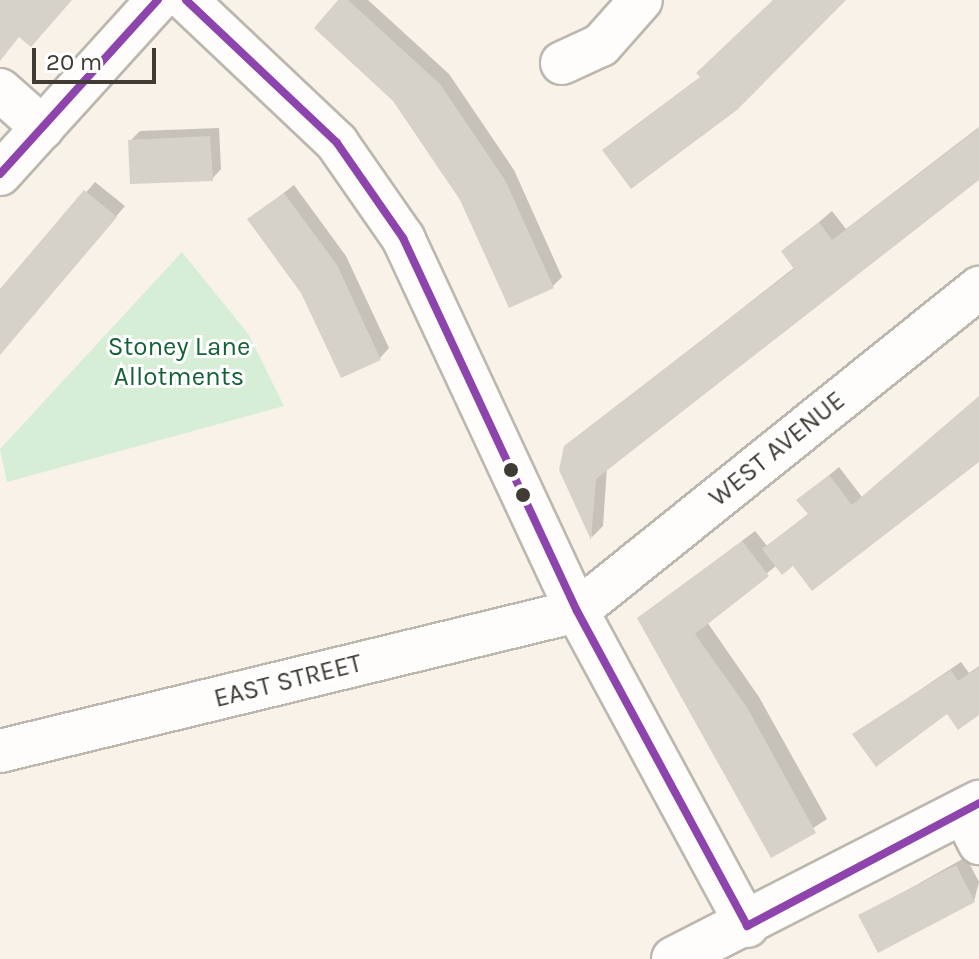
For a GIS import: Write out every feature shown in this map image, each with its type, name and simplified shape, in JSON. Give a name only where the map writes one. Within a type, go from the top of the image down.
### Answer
[{"type":"main road","points":[[674,959],[974,820]]},
{"type":"street","points":[[0,174],[158,0]]},
{"type":"street","points":[[186,0],[337,143],[403,238],[577,611],[747,926]]},
{"type":"street","points":[[562,63],[601,45],[641,0]]},
{"type":"street","points":[[0,90],[43,128]]},
{"type":"street","name":"WEST AVENUE","points":[[577,611],[979,288]]},
{"type":"street","name":"EAST STREET","points":[[0,751],[577,611]]},
{"type":"green space","name":"Stoney Lane Allotments","points":[[182,252],[249,335],[284,406],[7,482],[0,449]]},
{"type":"building","points":[[0,0],[72,0],[31,47],[19,37],[0,61]]},
{"type":"building","points":[[338,0],[348,0],[440,84],[505,180],[554,288],[509,308],[460,200],[393,101],[314,28]]},
{"type":"building","points":[[773,0],[846,0],[737,110],[631,189],[602,150],[700,77],[696,73]]},
{"type":"building","points":[[979,128],[979,180],[596,479],[591,540],[559,470],[564,446],[794,269],[781,251],[819,222],[832,240]]},
{"type":"building","points":[[210,136],[213,181],[130,184],[128,140]]},
{"type":"building","points":[[84,190],[117,217],[0,355],[0,289]]},
{"type":"building","points":[[284,193],[337,265],[381,360],[341,378],[301,293],[247,219]]},
{"type":"building","points":[[979,396],[979,462],[812,591],[793,566],[782,575],[762,549],[808,514],[796,500],[829,475],[852,505]]},
{"type":"building","points":[[742,541],[769,576],[695,634],[748,709],[816,833],[771,858],[637,618]]},
{"type":"building","points":[[979,667],[979,715],[958,730],[947,714],[876,767],[852,734],[951,670],[958,681]]},
{"type":"building","points":[[956,865],[975,902],[878,953],[858,915]]},
{"type":"transit line","points":[[0,174],[158,0]]},
{"type":"transit line","points":[[186,0],[337,143],[403,238],[577,611],[747,926],[979,803]]}]
